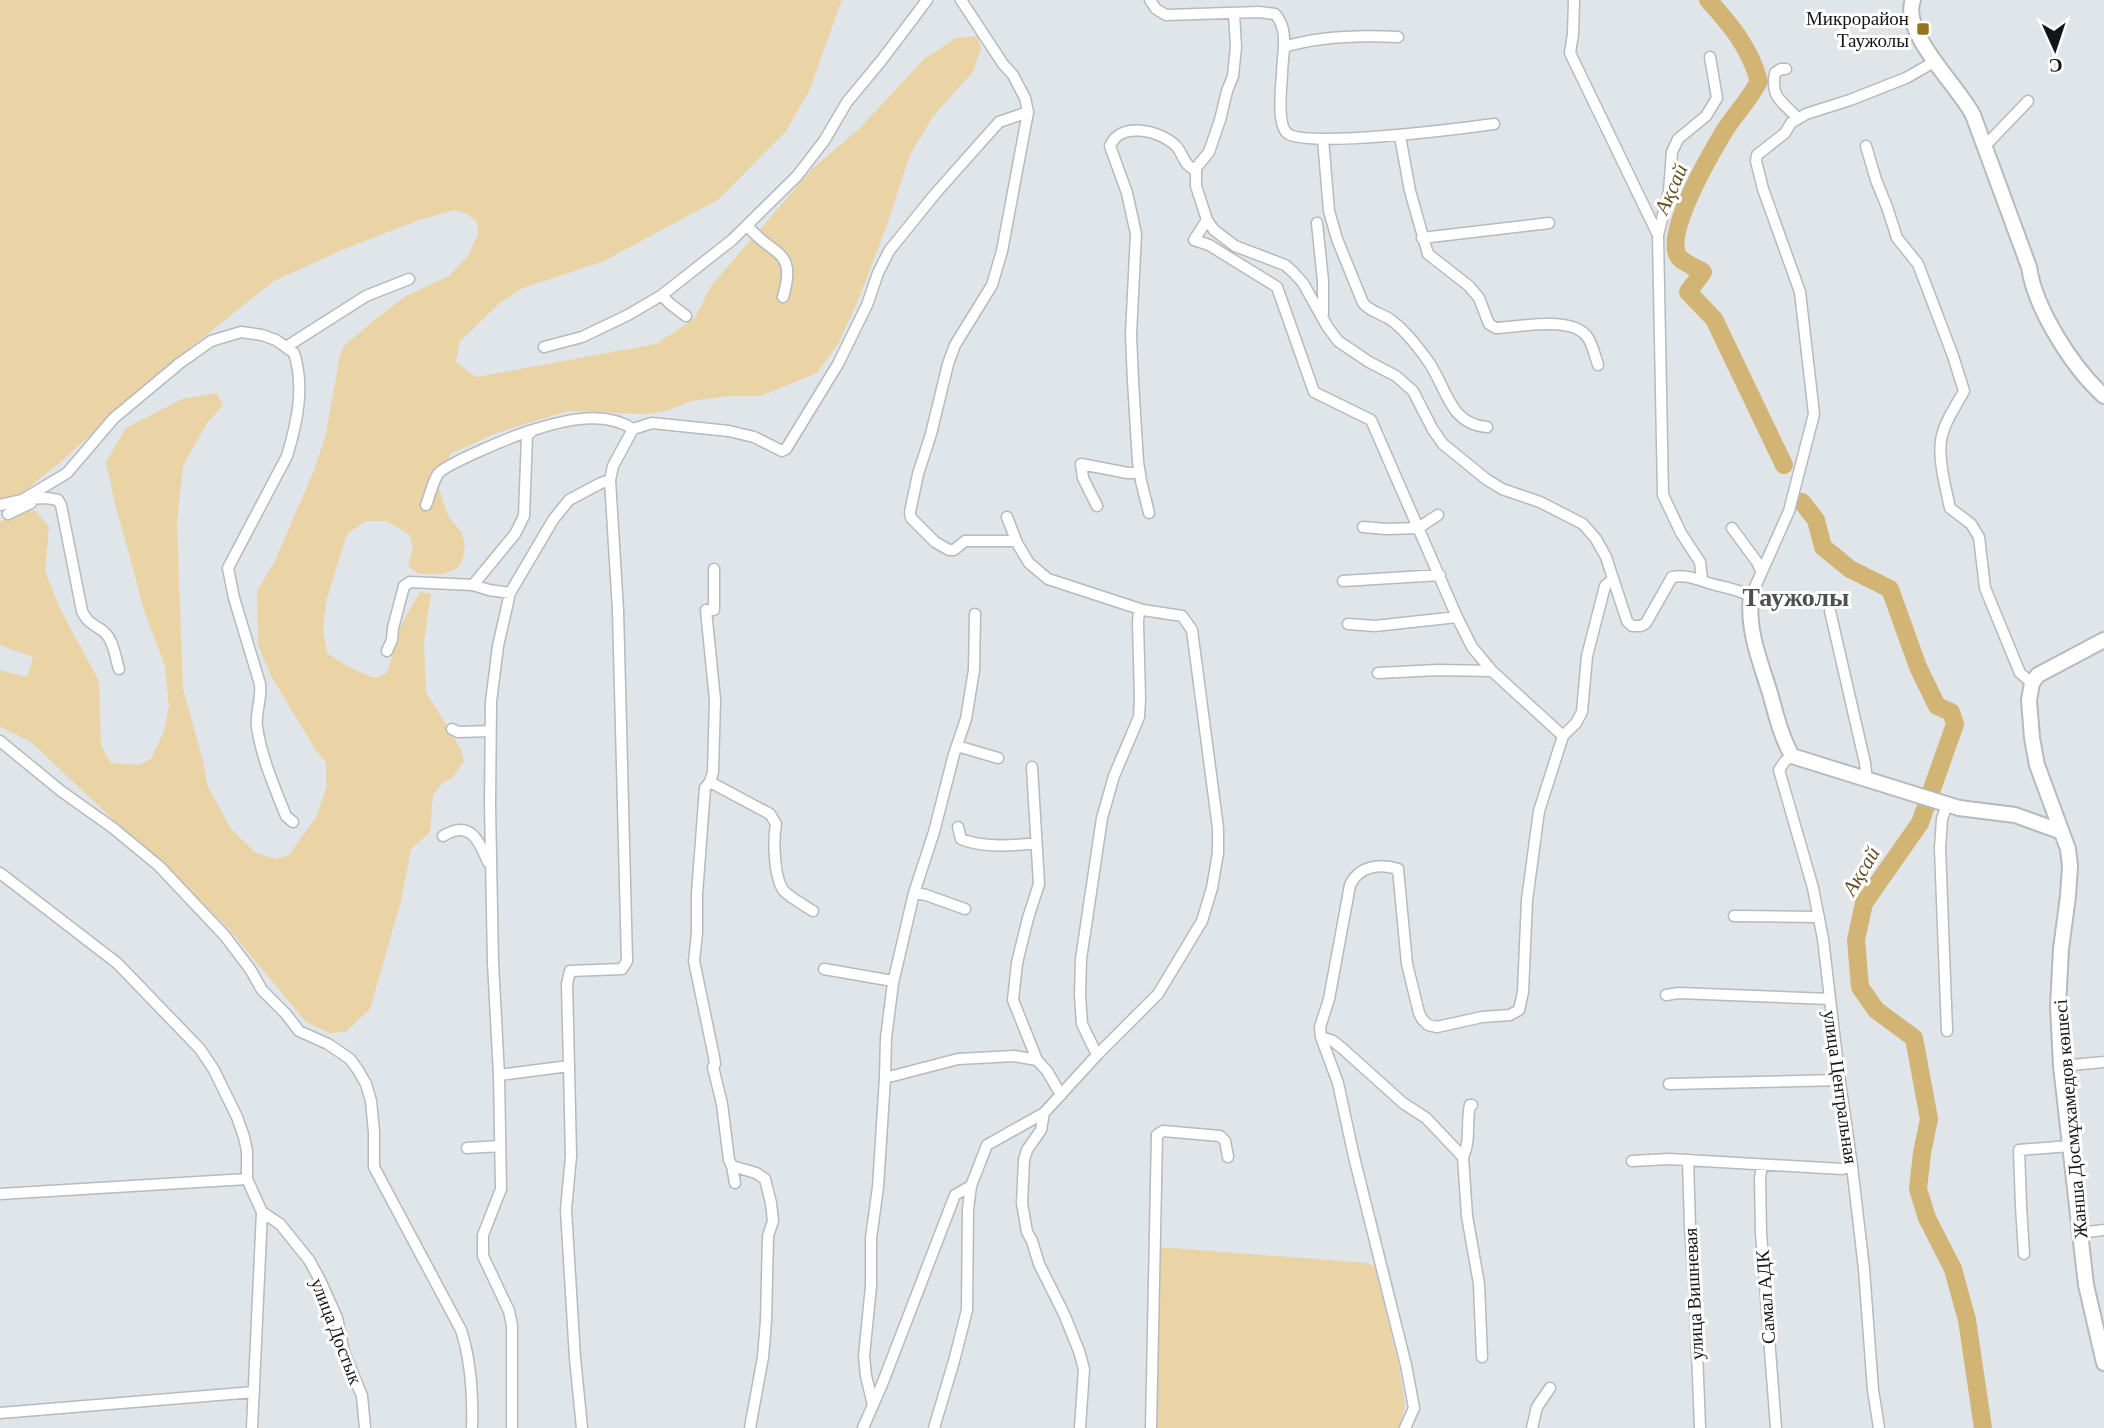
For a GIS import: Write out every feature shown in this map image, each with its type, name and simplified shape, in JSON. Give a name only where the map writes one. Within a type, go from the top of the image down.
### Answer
[{"type":"street","points":[[544,347],[597,331],[662,295],[691,274],[747,225],[796,176],[824,141],[847,102],[927,0]]},
{"type":"street","points":[[961,0],[1013,75],[1025,98],[1028,112],[1002,251],[992,285],[955,345],[947,364],[910,512],[911,518],[935,542],[949,550],[954,550],[965,541],[1016,541]]},
{"type":"street","points":[[1150,0],[1156,9],[1166,15],[1275,13],[1284,31],[1280,104],[1284,131],[1292,136],[1324,139],[1400,136],[1494,124]]},
{"type":"street","points":[[1574,0],[1570,53],[1658,235]]},
{"type":"street","points":[[1910,1],[1913,22],[1934,62],[1968,104],[1991,160],[2029,267],[2031,283],[2041,305],[2081,372],[2104,396]]},
{"type":"street","points":[[1234,14],[1236,47],[1233,76],[1209,152],[1200,161],[1196,172],[1196,186],[1207,220],[1214,230],[1235,246],[1285,265],[1303,283],[1338,341],[1396,376],[1413,391],[1443,444],[1486,479],[1502,489],[1540,502],[1583,524],[1606,557],[1627,621],[1632,626],[1646,623],[1672,577],[1680,575],[1702,579],[1751,596]]},
{"type":"street","points":[[1284,47],[1303,41],[1398,37]]},
{"type":"street","points":[[1702,579],[1700,562],[1681,533],[1663,495],[1658,235],[1669,191],[1672,152],[1678,139],[1706,116],[1717,98],[1710,57]]},
{"type":"street","points":[[1934,62],[1906,78],[1798,119],[1757,155],[1756,161],[1770,210],[1800,292],[1814,414],[1789,511],[1751,596],[1749,611],[1752,632],[1784,741],[1792,756],[1944,803],[1980,812],[2031,819],[2062,832]]},
{"type":"street","points":[[1786,69],[1775,73],[1773,86],[1776,96],[1798,119]]},
{"type":"street","points":[[1984,147],[2028,101]]},
{"type":"street","points":[[426,505],[438,473],[462,459],[526,434],[584,419],[601,418],[633,429],[652,424],[729,431],[754,437],[782,451],[786,449],[838,364],[867,305],[889,251],[999,122],[1028,112]]},
{"type":"street","points":[[1149,513],[1140,473],[1132,356],[1136,234],[1130,203],[1110,146],[1119,134],[1148,131],[1176,146],[1187,164],[1196,172]]},
{"type":"street","points":[[1400,136],[1410,191],[1428,254],[1461,279],[1479,298],[1489,324],[1496,328],[1552,324],[1578,328],[1587,337],[1598,365]]},
{"type":"street","points":[[1324,139],[1329,211],[1337,239],[1363,303],[1367,309],[1391,320],[1415,344],[1434,369],[1448,400],[1461,418],[1474,426],[1487,427]]},
{"type":"street","points":[[1866,146],[1897,238],[1918,264],[1964,391],[1948,421],[1941,442],[1945,488],[1950,508],[1971,524],[1979,537],[1984,588],[2020,673],[2032,683],[2038,676],[2104,640]]},
{"type":"street","points":[[1207,220],[1194,240],[1209,245],[1278,287],[1314,392],[1371,420],[1472,647],[1492,671],[1563,736]]},
{"type":"street","points":[[1317,223],[1323,318]]},
{"type":"street","points":[[1422,238],[1549,223]]},
{"type":"street","points":[[747,225],[781,255],[788,265],[789,275],[783,297]]},
{"type":"street","points":[[286,347],[366,296],[409,279]]},
{"type":"street","points":[[662,295],[686,316]]},
{"type":"street","points":[[22,500],[66,473],[114,418],[211,341],[241,332],[262,335],[294,353],[300,375],[300,391],[288,456],[228,569],[260,684],[257,727],[262,748],[286,816],[293,822]]},
{"type":"street","points":[[582,1428],[566,1210],[571,1156],[567,976],[570,971],[622,969],[627,961],[618,610],[610,480],[613,466],[633,429]]},
{"type":"street","points":[[473,585],[515,534],[524,516],[526,434]]},
{"type":"street","points":[[1097,506],[1083,478],[1081,464],[1140,473]]},
{"type":"street","points":[[512,1428],[512,1326],[509,1311],[483,1256],[483,1235],[501,1189],[491,869],[491,702],[498,646],[510,593],[522,569],[569,500],[610,480]]},
{"type":"street","points":[[8,514],[40,498]]},
{"type":"street","points":[[0,505],[40,498],[58,500],[82,611],[86,620],[104,631],[111,640],[119,670]]},
{"type":"street","points":[[1363,527],[1418,528],[1438,515]]},
{"type":"street","points":[[934,1428],[967,1310],[968,1209],[971,1186],[987,1145],[1044,1114],[1097,1055],[1158,994],[1202,921],[1212,888],[1218,853],[1218,828],[1192,630],[1182,616],[1139,609],[1048,579],[1029,563],[1006,517]]},
{"type":"street","points":[[1732,528],[1761,571]]},
{"type":"street","points":[[714,569],[714,610],[706,610],[715,700],[713,772],[705,788],[694,961],[714,1057],[713,1067],[735,1183]]},
{"type":"street","points":[[1343,581],[1440,575]]},
{"type":"street","points":[[1405,1428],[1414,1408],[1406,1365],[1338,1083],[1321,1037],[1350,885],[1354,876],[1377,866],[1388,865],[1398,869],[1407,964],[1422,1019],[1428,1024],[1437,1027],[1519,1010],[1523,992],[1527,900],[1542,797],[1563,736],[1576,723],[1582,712],[1587,656],[1605,586],[1613,579]]},
{"type":"street","points":[[387,651],[404,586],[410,582],[473,585],[510,593]]},
{"type":"street","points":[[1097,1055],[1082,1024],[1081,959],[1102,818],[1114,776],[1139,717],[1139,609]]},
{"type":"street","points":[[1829,611],[1866,772],[1864,779]]},
{"type":"street","points":[[873,1405],[864,1356],[872,1273],[871,1238],[878,1187],[886,1038],[893,981],[914,893],[966,719],[974,670],[975,614]]},
{"type":"street","points":[[1348,624],[1375,626],[1457,617]]},
{"type":"street","points":[[1378,673],[1492,671]]},
{"type":"street","name":"Жанша Досмұхамедов көшесі","points":[[2032,683],[2029,700],[2037,765],[2068,849],[2070,866],[2060,950],[2058,1006],[2061,1066],[2086,1284],[2104,1363]]},
{"type":"street","points":[[452,729],[458,732],[490,732]]},
{"type":"street","points":[[0,741],[52,785],[113,828],[159,866],[225,936],[262,990],[299,1031],[328,1044],[350,1059],[358,1070],[372,1101],[374,1167],[461,1331],[470,1382],[472,1428]]},
{"type":"street","points":[[957,746],[998,758]]},
{"type":"street","name":"улица Центральная","points":[[1792,756],[1779,770],[1813,888],[1823,939],[1864,1269],[1873,1390],[1879,1428]]},
{"type":"street","points":[[1032,767],[1039,884],[1017,963],[1013,1000],[1037,1060],[1047,1071],[1060,1095]]},
{"type":"street","points":[[710,782],[770,814],[775,824],[776,867],[782,889],[813,911]]},
{"type":"street","points":[[1944,803],[1940,848],[1947,1031]]},
{"type":"street","points":[[958,827],[961,839],[970,842],[1012,846],[1037,843]]},
{"type":"street","points":[[443,836],[462,828],[469,831],[484,851],[491,869]]},
{"type":"street","points":[[0,873],[117,963],[200,1049],[219,1079],[242,1127],[247,1151],[247,1179],[262,1212],[252,1428]]},
{"type":"street","points":[[914,893],[965,909]]},
{"type":"street","points":[[1734,916],[1819,917]]},
{"type":"street","points":[[824,969],[893,981]]},
{"type":"street","points":[[1666,995],[1679,993],[1830,999]]},
{"type":"street","points":[[1321,1037],[1333,1041],[1403,1103],[1426,1118],[1463,1157]]},
{"type":"street","points":[[885,1078],[958,1059],[1014,1056],[1037,1060]]},
{"type":"street","points":[[2061,1066],[2104,1062]]},
{"type":"street","points":[[499,1074],[569,1066]]},
{"type":"street","points":[[1669,1084],[1840,1080]]},
{"type":"street","points":[[1472,1105],[1468,1114],[1467,1148],[1463,1157],[1467,1216],[1479,1284],[1482,1357]]},
{"type":"street","points":[[1044,1114],[1041,1130],[1027,1150],[1024,1160],[1023,1218],[1039,1264],[1064,1314],[1084,1369],[1080,1428]]},
{"type":"street","points":[[1151,1428],[1157,1135],[1163,1131],[1220,1136],[1225,1141],[1228,1157]]},
{"type":"street","points":[[467,1148],[500,1146]]},
{"type":"street","points":[[2024,1254],[2019,1150],[2070,1146]]},
{"type":"street","points":[[1632,1161],[1688,1160],[1842,1169],[1852,1166]]},
{"type":"street","name":"улица Вишневая","points":[[1688,1160],[1700,1428]]},
{"type":"street","name":"Самал АДК","points":[[1762,1165],[1761,1233],[1776,1428]]},
{"type":"street","points":[[732,1166],[757,1173],[765,1179],[773,1215],[768,1236],[763,1357],[750,1428]]},
{"type":"street","points":[[0,1194],[247,1179]]},
{"type":"street","points":[[863,1428],[955,1195],[971,1186]]},
{"type":"street","name":"улица Достык","points":[[262,1212],[280,1224],[309,1260],[320,1280],[337,1318],[345,1352],[362,1396],[365,1428]]},
{"type":"street","points":[[2079,1233],[2104,1230]]},
{"type":"street","points":[[1532,1428],[1537,1407],[1550,1388]]},
{"type":"street","points":[[0,1413],[254,1392]]},
{"type":"shaded area","points":[[0,0],[842,0],[809,91],[786,131],[719,199],[604,261],[523,288],[501,302],[460,341],[456,362],[476,377],[656,344],[695,318],[711,286],[813,168],[860,128],[924,59],[956,38],[977,36],[981,48],[973,72],[933,116],[910,155],[857,303],[838,344],[817,373],[761,396],[729,396],[692,401],[666,411],[645,414],[568,411],[496,433],[450,454],[439,488],[448,516],[462,533],[465,546],[458,568],[443,574],[419,574],[408,566],[413,548],[409,534],[386,521],[366,521],[347,534],[326,601],[323,629],[327,653],[350,668],[374,678],[387,673],[402,623],[420,592],[431,594],[424,641],[426,692],[461,749],[464,761],[452,778],[442,783],[433,795],[430,832],[411,849],[401,901],[370,1009],[345,1032],[330,1033],[306,1022],[227,927],[31,742],[0,727],[0,670],[27,677],[33,657],[0,645],[0,522],[12,515],[35,510],[49,527],[45,571],[59,607],[99,681],[101,746],[111,763],[139,765],[151,759],[164,731],[169,707],[165,666],[145,613],[106,462],[126,428],[182,399],[217,393],[223,405],[207,423],[183,466],[177,523],[183,688],[207,785],[231,829],[256,853],[276,859],[289,855],[316,817],[326,789],[326,762],[317,752],[271,676],[258,645],[257,591],[274,563],[313,473],[326,434],[343,347],[406,296],[449,276],[468,256],[478,234],[477,222],[469,215],[455,210],[419,220],[344,249],[274,281],[152,378],[62,461],[23,492],[0,501]]},
{"type":"shaded area","points":[[1159,1247],[1368,1263],[1375,1267],[1399,1367],[1405,1405],[1399,1428],[1157,1428]]},
{"type":"waterway","name":"Ақсай","points":[[1708,0],[1739,38],[1759,81],[1725,130],[1692,191],[1678,227],[1677,254],[1703,272],[1688,292],[1714,319],[1784,465]]},
{"type":"waterway","name":"Ақсай","points":[[1802,502],[1816,520],[1823,547],[1850,569],[1890,589],[1918,667],[1937,706],[1951,712],[1955,724],[1920,823],[1864,903],[1856,940],[1860,987],[1876,1010],[1914,1038],[1929,1119],[1918,1189],[1927,1218],[1953,1269],[1967,1320],[1983,1428]]},
{"type":"place","name":"Микрорайон Таужолы","points":[[1923,29]]},
{"type":"district","name":"Таужолы","points":[[1796,597]]}]
